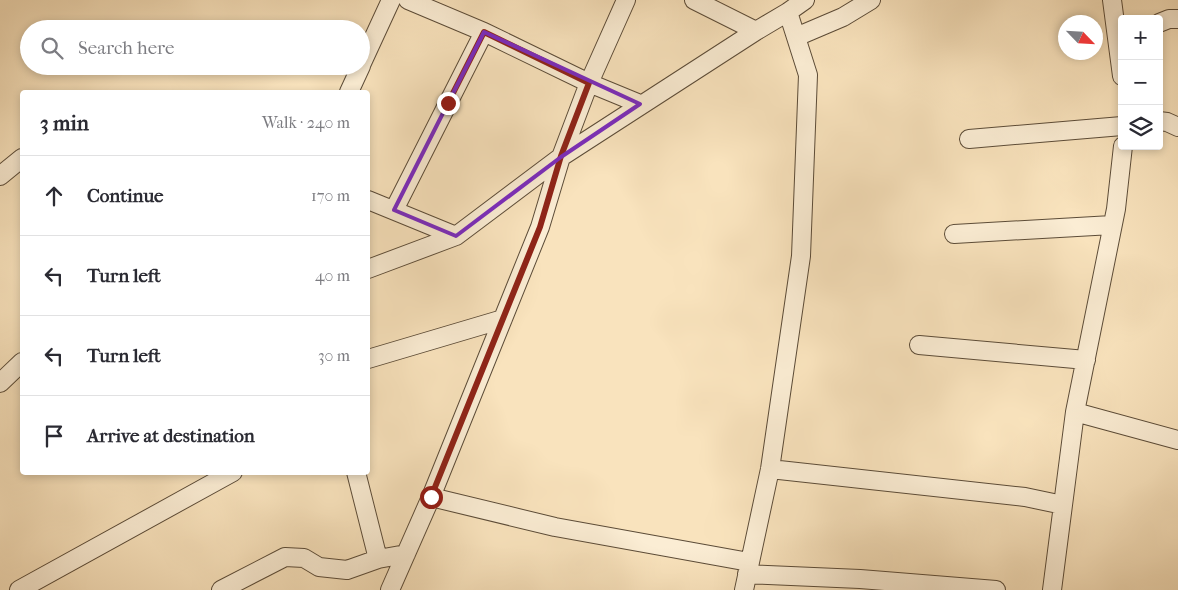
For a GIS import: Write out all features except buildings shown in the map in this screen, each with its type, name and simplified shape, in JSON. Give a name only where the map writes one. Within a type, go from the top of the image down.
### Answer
[{"type":"street","points":[[370,46],[391,0]]},
{"type":"street","points":[[408,0],[426,3],[589,83],[640,104]]},
{"type":"street","points":[[390,590],[431,497],[540,227],[561,156],[589,83],[626,0]]},
{"type":"street","points":[[694,0],[756,31]]},
{"type":"street","points":[[370,268],[456,236],[561,156],[805,0]]},
{"type":"street","points":[[796,37],[843,17],[871,0]]},
{"type":"street","points":[[1112,0],[1118,28]]},
{"type":"street","points":[[746,575],[770,469],[801,256],[808,75],[788,12]]},
{"type":"street","points":[[1163,21],[1178,19]]},
{"type":"street","points":[[394,210],[484,32]]},
{"type":"street","points":[[349,90],[356,75]]},
{"type":"street","points":[[1163,122],[1178,127]]},
{"type":"street","points":[[969,139],[1118,126]]},
{"type":"street","points":[[1052,590],[1075,412],[1116,209],[1123,150]]},
{"type":"street","points":[[0,176],[20,160]]},
{"type":"street","points":[[370,201],[456,236]]},
{"type":"street","points":[[954,234],[1112,226]]},
{"type":"street","points":[[370,358],[503,319]]},
{"type":"street","points":[[919,345],[1086,360]]},
{"type":"street","points":[[1,380],[20,364]]},
{"type":"street","points":[[1075,412],[1178,440]]},
{"type":"street","points":[[770,469],[1025,497],[1063,505]]},
{"type":"street","points":[[20,590],[228,475]]},
{"type":"street","points":[[357,475],[378,559]]},
{"type":"street","points":[[431,497],[746,575],[860,579],[996,590]]},
{"type":"street","points":[[220,590],[285,557],[304,558],[319,567],[347,570],[378,559],[406,554]]},
{"type":"highlighted area","points":[[484,32],[640,104],[561,157],[456,236],[394,210]]},
{"type":"route","points":[[431,497],[540,227],[561,156],[589,83],[484,32],[448,103]]}]
